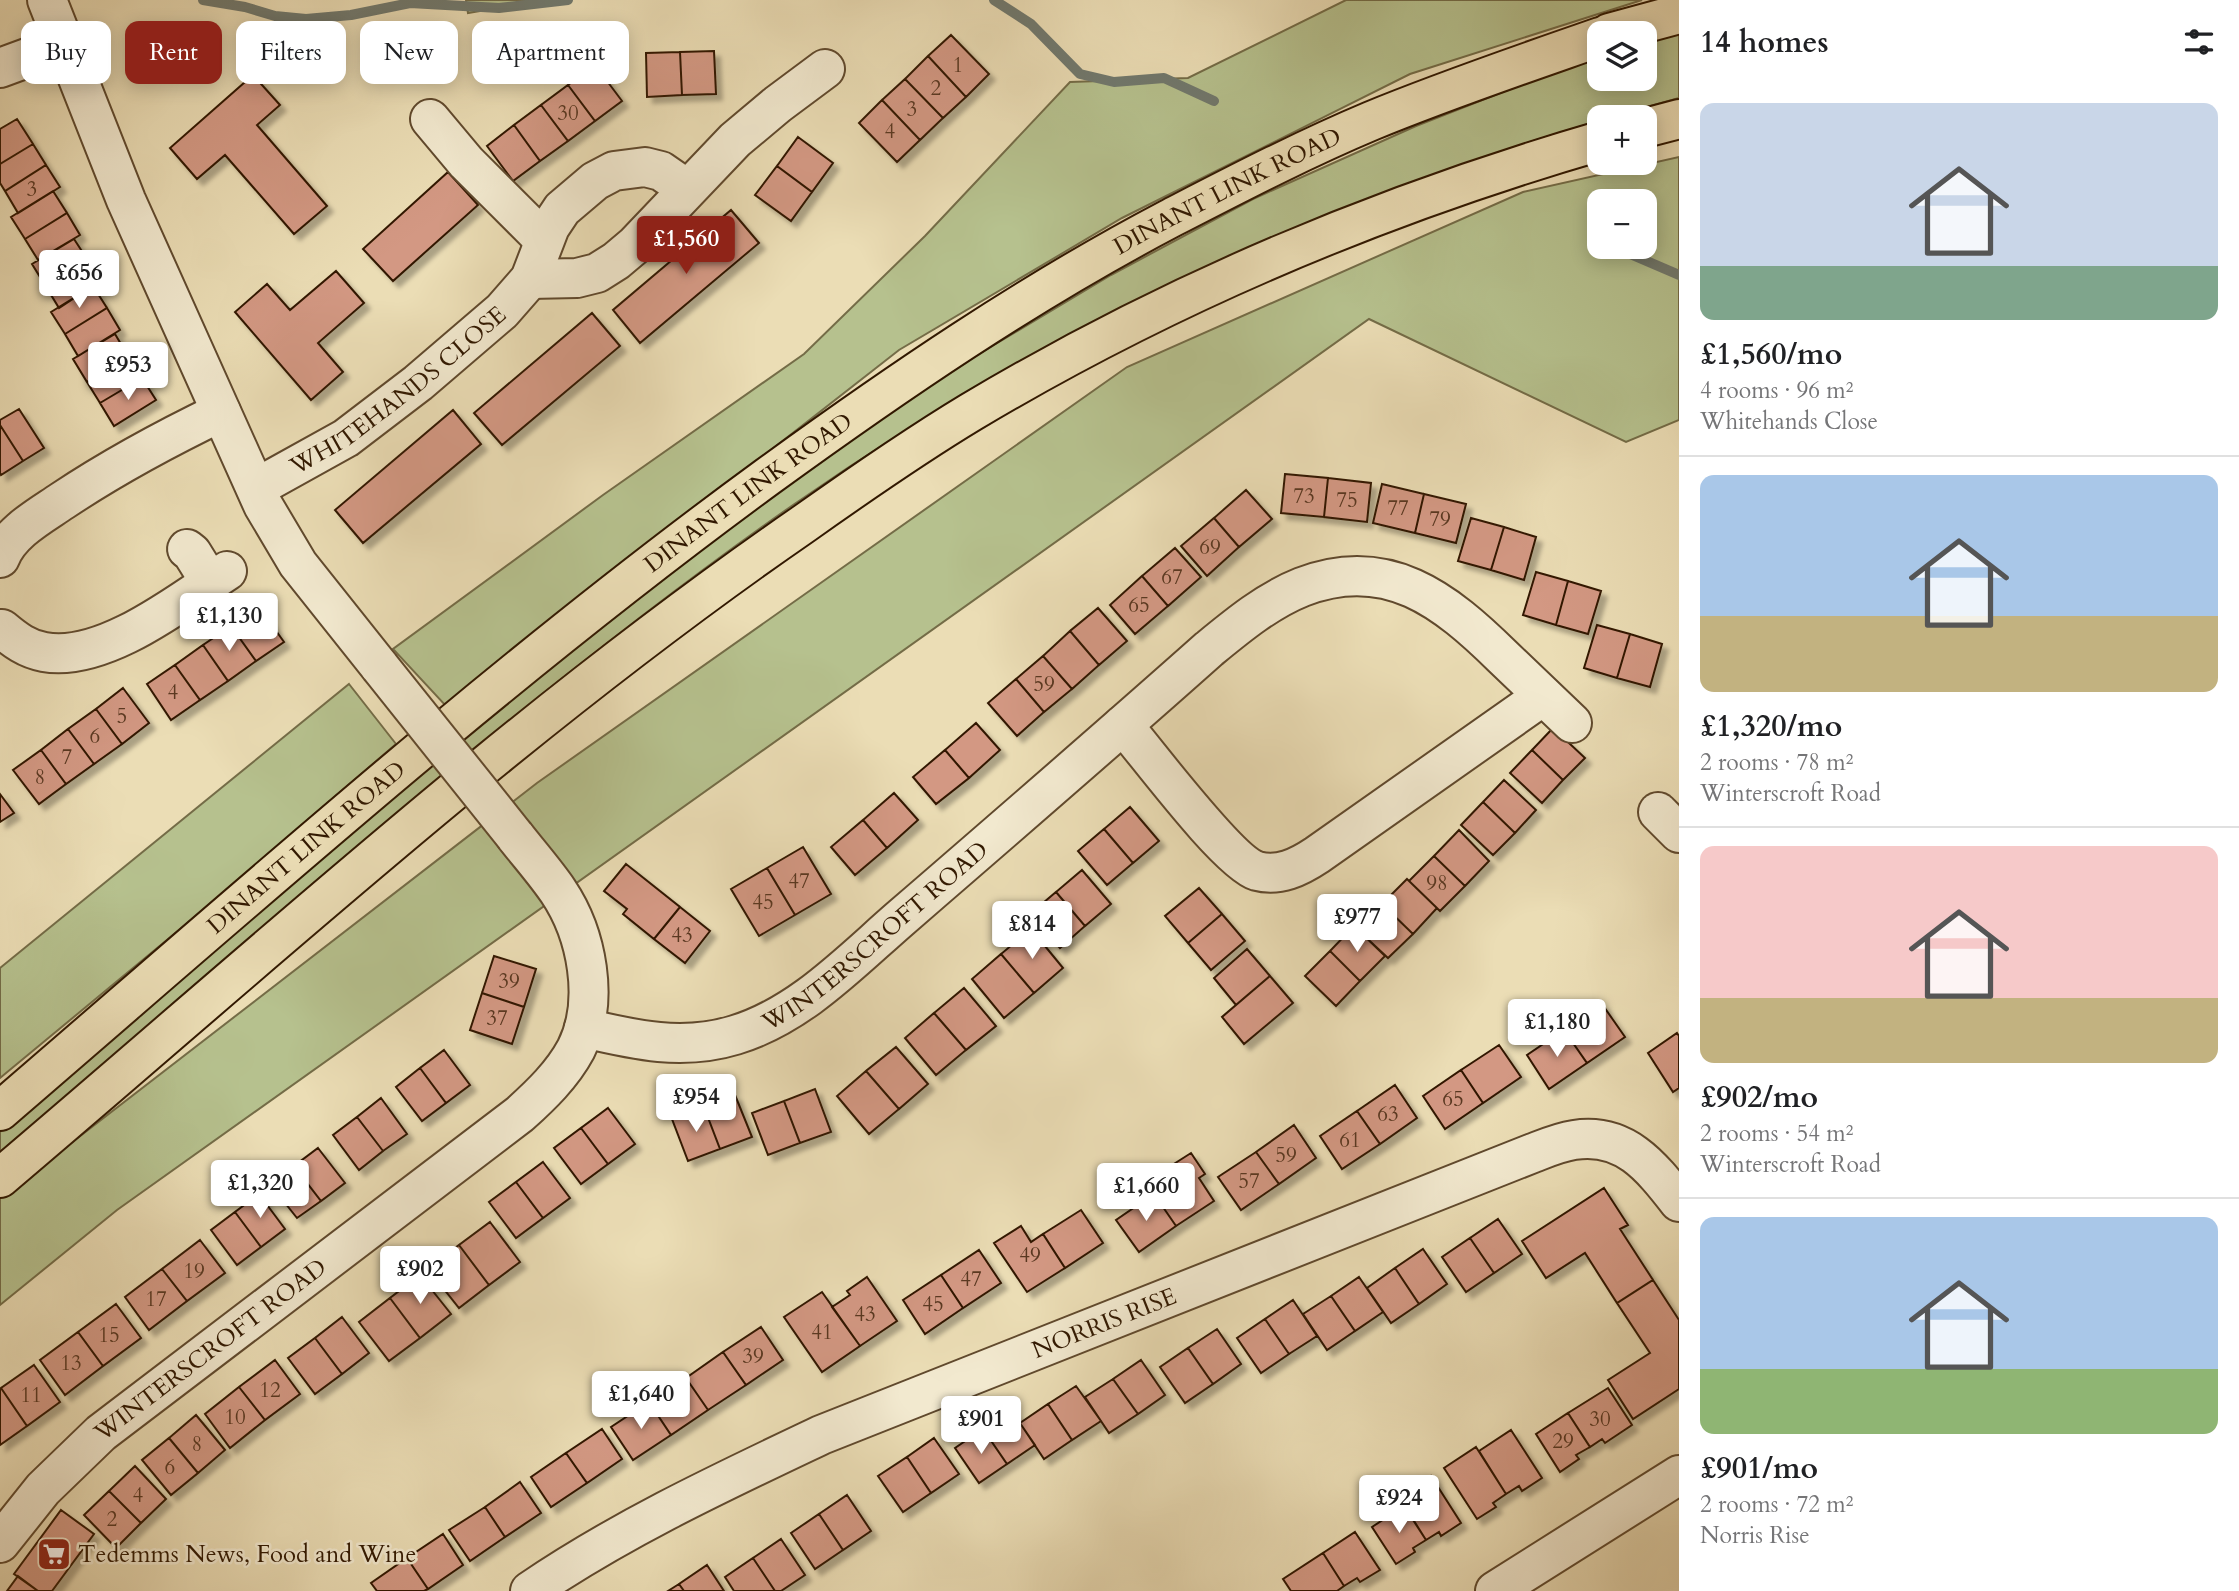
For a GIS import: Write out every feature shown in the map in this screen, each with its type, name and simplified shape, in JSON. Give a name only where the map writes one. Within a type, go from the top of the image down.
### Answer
[{"type":"main road","points":[[1653,21],[1679,14]]},
{"type":"main road","name":"DINANT LINK ROAD","points":[[0,1111],[349,810],[542,649],[684,538],[883,394],[1046,289],[1166,220],[1368,122],[1587,42]]},
{"type":"main road","points":[[1657,125],[1679,119]]},
{"type":"main road","points":[[0,1178],[555,708],[717,584],[959,419],[1091,345],[1303,244],[1444,190],[1587,145]]},
{"type":"street","name":"WINTERSCROFT ROAD","points":[[47,0],[56,21]]},
{"type":"street","points":[[0,68],[21,60]]},
{"type":"street","points":[[530,279],[577,278],[597,273],[635,245],[735,140],[825,69]]},
{"type":"street","name":"WINTERSCROFT ROAD","points":[[0,1543],[43,1489],[101,1433],[520,1114],[562,1071],[576,1049],[584,1028],[588,1001],[587,977],[578,930],[558,891],[299,564],[263,505],[127,200],[81,84]]},
{"type":"street","points":[[430,119],[466,162],[544,240]]},
{"type":"street","name":"WHITEHANDS CLOSE","points":[[256,488],[346,438],[502,311],[530,279],[544,240],[562,209],[579,193],[614,171],[629,167],[653,169],[673,178],[687,189]]},
{"type":"street","points":[[0,558],[11,540],[32,522],[86,485],[141,452],[221,412]]},
{"type":"street","points":[[1,628],[29,648],[57,654],[76,653],[99,645],[135,628],[218,577],[187,549]]},
{"type":"street","name":"WINTERSCROFT ROAD","points":[[584,1028],[643,1041],[687,1045],[734,1035],[782,1014],[862,953],[1209,649],[1246,619],[1302,587],[1352,576],[1372,576],[1396,581],[1429,595],[1469,624],[1572,723]]},
{"type":"street","points":[[1123,725],[1232,855],[1256,870],[1270,873],[1285,871],[1317,855],[1543,696]]},
{"type":"street","name":"NORRIS RISE","points":[[530,1591],[592,1551],[640,1525],[821,1435],[1572,1140],[1598,1138],[1621,1145],[1640,1158],[1679,1202]]},
{"type":"street","points":[[1495,1591],[1679,1475]]},
{"type":"green space","points":[[466,0],[542,0],[468,13]]},
{"type":"green space","points":[[1346,0],[1642,0],[1410,74],[1122,218],[899,350],[445,705],[393,649],[603,495],[804,354],[925,236],[1070,82],[1188,78]]},
{"type":"green space","points":[[1679,33],[1679,98],[1654,105],[1587,105],[1587,125],[1492,154],[1387,192],[1283,234],[1181,280],[1080,330],[982,385],[886,443],[793,505],[689,580],[488,738],[0,1152],[0,1132],[467,735],[622,610],[781,489],[952,370],[1111,275],[1253,199],[1416,126],[1587,62],[1587,91],[1657,91],[1657,39]]},
{"type":"green space","points":[[1679,157],[1679,420],[1626,442],[1369,319],[117,1210],[0,1305],[0,1198],[537,783],[1127,367],[1523,192],[1599,175],[1657,175],[1657,162]]},
{"type":"green space","points":[[349,684],[396,744],[208,906],[0,1078],[0,968]]},
{"type":"building","points":[[951,35],[989,74],[966,97],[928,56]]},
{"type":"building","points":[[714,51],[716,94],[682,95],[680,52]]},
{"type":"building","points":[[680,52],[682,95],[647,97],[646,53]]},
{"type":"building","points":[[928,56],[966,97],[943,118],[905,79]]},
{"type":"building","points":[[905,79],[943,118],[920,140],[882,100]]},
{"type":"building","points":[[243,84],[261,84],[280,105],[257,125],[327,206],[294,234],[225,155],[197,179],[170,148]]},
{"type":"building","points":[[609,84],[622,101],[595,121],[568,85]]},
{"type":"building","points":[[568,85],[595,121],[568,141],[541,105]]},
{"type":"building","points":[[882,100],[920,140],[897,162],[859,123]]},
{"type":"building","points":[[541,105],[568,141],[540,161],[514,125]]},
{"type":"building","points":[[17,119],[33,144],[0,164],[0,129]]},
{"type":"building","points":[[514,125],[540,161],[513,181],[487,146]]},
{"type":"building","points":[[798,137],[833,163],[812,192],[777,166]]},
{"type":"building","points":[[33,144],[46,165],[5,191],[0,183],[0,164]]},
{"type":"building","points":[[46,165],[60,187],[18,213],[5,191]]},
{"type":"building","points":[[777,166],[812,192],[791,221],[755,195]]},
{"type":"building","points":[[448,172],[478,205],[393,281],[363,249]]},
{"type":"building","points":[[53,191],[67,213],[25,239],[11,217]]},
{"type":"building","points":[[731,210],[759,243],[640,343],[613,310]]},
{"type":"building","points":[[67,213],[80,235],[38,260],[25,239]]},
{"type":"building","points":[[74,239],[87,259],[45,285],[32,264]]},
{"type":"building","points":[[87,259],[100,281],[59,308],[45,285]]},
{"type":"building","points":[[336,271],[364,303],[318,343],[343,372],[311,400],[235,312],[267,284],[290,310]]},
{"type":"building","points":[[93,286],[107,308],[65,334],[51,312]]},
{"type":"building","points":[[107,308],[120,330],[78,356],[65,334]]},
{"type":"building","points":[[592,313],[620,346],[502,445],[474,413]]},
{"type":"building","points":[[115,334],[128,356],[87,382],[73,359]]},
{"type":"building","points":[[128,356],[142,378],[100,403],[87,382]]},
{"type":"building","points":[[142,378],[156,400],[114,426],[100,403]]},
{"type":"building","points":[[19,409],[44,448],[23,461],[0,425],[0,420]]},
{"type":"building","points":[[453,410],[481,444],[363,543],[335,510]]},
{"type":"building","points":[[0,425],[23,461],[1,475],[0,473]]},
{"type":"building","points":[[1285,474],[1328,478],[1324,517],[1281,513]]},
{"type":"building","points":[[1328,478],[1371,483],[1367,522],[1324,517]]},
{"type":"building","points":[[1382,484],[1424,494],[1415,533],[1373,523]]},
{"type":"building","points":[[1246,490],[1272,519],[1239,547],[1214,518]]},
{"type":"building","points":[[1424,494],[1466,504],[1456,543],[1415,533]]},
{"type":"building","points":[[1214,518],[1239,547],[1207,576],[1181,546]]},
{"type":"building","points":[[1471,518],[1504,527],[1491,570],[1458,561]]},
{"type":"building","points":[[1504,527],[1536,537],[1524,580],[1491,570]]},
{"type":"building","points":[[1175,548],[1201,577],[1168,606],[1142,576]]},
{"type":"building","points":[[1536,572],[1568,581],[1556,625],[1523,615]]},
{"type":"building","points":[[1142,576],[1168,606],[1135,634],[1110,605]]},
{"type":"building","points":[[1568,581],[1601,591],[1588,634],[1556,625]]},
{"type":"building","points":[[259,607],[284,642],[256,661],[231,626]]},
{"type":"building","points":[[1098,608],[1127,641],[1099,665],[1070,631]]},
{"type":"building","points":[[1597,625],[1630,634],[1617,678],[1584,668]]},
{"type":"building","points":[[231,626],[256,661],[228,681],[203,645]]},
{"type":"building","points":[[1070,631],[1099,665],[1072,689],[1043,656]]},
{"type":"building","points":[[1630,634],[1662,644],[1650,687],[1617,678]]},
{"type":"building","points":[[203,645],[228,681],[200,700],[175,665]]},
{"type":"building","points":[[1043,656],[1072,689],[1044,712],[1016,679]]},
{"type":"building","points":[[175,665],[200,700],[171,720],[147,684]]},
{"type":"building","points":[[1016,679],[1044,712],[1017,736],[988,703]]},
{"type":"building","points":[[123,688],[149,723],[122,744],[96,709]]},
{"type":"building","points":[[96,709],[122,744],[94,764],[68,729]]},
{"type":"building","points":[[976,723],[1000,750],[969,778],[945,750]]},
{"type":"building","points":[[1553,728],[1585,758],[1563,780],[1532,750]]},
{"type":"building","points":[[68,729],[94,764],[66,784],[41,750]]},
{"type":"building","points":[[41,750],[66,784],[39,804],[13,770]]},
{"type":"building","points":[[945,750],[969,778],[936,804],[913,777]]},
{"type":"building","points":[[1532,750],[1563,780],[1542,803],[1510,773]]},
{"type":"building","points":[[1504,780],[1536,810],[1515,833],[1483,802]]},
{"type":"building","points":[[894,793],[918,820],[887,848],[863,820]]},
{"type":"building","points":[[0,794],[14,813],[0,822]]},
{"type":"building","points":[[1483,802],[1515,833],[1493,855],[1461,825]]},
{"type":"building","points":[[1130,807],[1159,841],[1133,863],[1104,829]]},
{"type":"building","points":[[863,820],[887,848],[855,875],[831,847]]},
{"type":"building","points":[[1104,829],[1133,863],[1107,885],[1078,851]]},
{"type":"building","points":[[1459,830],[1489,861],[1465,886],[1434,856]]},
{"type":"building","points":[[803,847],[831,894],[795,915],[767,868]]},
{"type":"building","points":[[1434,856],[1465,886],[1440,911],[1409,881]]},
{"type":"building","points":[[626,864],[680,907],[654,939],[623,914],[627,909],[604,891]]},
{"type":"building","points":[[767,868],[795,915],[759,936],[731,889]]},
{"type":"building","points":[[1082,870],[1111,904],[1085,926],[1056,892]]},
{"type":"building","points":[[1407,879],[1437,908],[1413,934],[1382,904]]},
{"type":"building","points":[[1199,888],[1222,914],[1188,943],[1165,916]]},
{"type":"building","points":[[1056,892],[1085,926],[1060,948],[1030,914]]},
{"type":"building","points":[[1382,904],[1413,934],[1388,958],[1357,929]]},
{"type":"building","points":[[680,907],[710,931],[685,963],[654,939]]},
{"type":"building","points":[[1222,914],[1245,941],[1211,970],[1188,943]]},
{"type":"building","points":[[1354,926],[1385,956],[1360,981],[1330,951]]},
{"type":"building","points":[[1031,929],[1063,968],[1034,993],[1001,954]]},
{"type":"building","points":[[1247,949],[1270,976],[1236,1005],[1214,978]]},
{"type":"building","points":[[1330,951],[1360,981],[1336,1006],[1305,976]]},
{"type":"building","points":[[1001,954],[1034,993],[1004,1018],[972,979]]},
{"type":"building","points":[[494,956],[536,969],[524,1007],[482,993]]},
{"type":"building","points":[[1270,976],[1293,1003],[1244,1044],[1222,1017]]},
{"type":"building","points":[[964,988],[996,1026],[966,1050],[934,1013]]},
{"type":"building","points":[[482,993],[524,1007],[512,1044],[470,1030]]},
{"type":"building","points":[[1602,1004],[1625,1037],[1587,1063],[1564,1030]]},
{"type":"building","points":[[934,1013],[966,1050],[936,1075],[905,1038]]},
{"type":"building","points":[[1564,1030],[1587,1063],[1549,1089],[1527,1055]]},
{"type":"building","points":[[1677,1033],[1679,1088],[1673,1092],[1648,1053]]},
{"type":"building","points":[[1499,1045],[1521,1077],[1483,1103],[1461,1070]]},
{"type":"building","points":[[896,1047],[928,1084],[899,1109],[866,1071]]},
{"type":"building","points":[[444,1050],[470,1085],[446,1103],[420,1068]]},
{"type":"building","points":[[420,1068],[446,1103],[422,1121],[396,1087]]},
{"type":"building","points":[[1461,1070],[1483,1103],[1445,1129],[1423,1096]]},
{"type":"building","points":[[866,1071],[899,1109],[869,1134],[837,1096]]},
{"type":"building","points":[[1395,1085],[1417,1118],[1380,1144],[1357,1111]]},
{"type":"building","points":[[815,1089],[831,1132],[800,1143],[784,1101]]},
{"type":"building","points":[[735,1095],[752,1137],[720,1149],[704,1107]]},
{"type":"building","points":[[381,1098],[407,1134],[383,1151],[357,1117]]},
{"type":"building","points":[[784,1101],[800,1143],[768,1155],[752,1113]]},
{"type":"building","points":[[704,1107],[720,1149],[688,1161],[672,1119]]},
{"type":"building","points":[[608,1108],[635,1144],[608,1164],[581,1128]]},
{"type":"building","points":[[1357,1111],[1380,1144],[1342,1169],[1320,1136]]},
{"type":"building","points":[[357,1117],[383,1151],[359,1170],[333,1135]]},
{"type":"building","points":[[1294,1125],[1316,1158],[1279,1184],[1256,1152]]},
{"type":"building","points":[[581,1128],[608,1164],[581,1184],[554,1148]]},
{"type":"building","points":[[318,1148],[345,1183],[321,1201],[294,1166]]},
{"type":"building","points":[[1256,1152],[1279,1184],[1241,1210],[1218,1177]]},
{"type":"building","points":[[1191,1153],[1205,1174],[1199,1178],[1214,1201],[1176,1226],[1154,1194],[1174,1180],[1166,1169]]},
{"type":"building","points":[[543,1162],[570,1198],[543,1218],[516,1182]]},
{"type":"building","points":[[294,1166],[321,1201],[297,1218],[270,1184]]},
{"type":"building","points":[[516,1182],[543,1218],[516,1238],[489,1202]]},
{"type":"building","points":[[1604,1188],[1628,1225],[1620,1229],[1653,1280],[1617,1303],[1585,1253],[1546,1278],[1522,1241]]},
{"type":"building","points":[[259,1194],[285,1229],[261,1247],[235,1212]]},
{"type":"building","points":[[1154,1194],[1176,1226],[1139,1252],[1116,1220]]},
{"type":"building","points":[[1081,1210],[1103,1243],[1065,1268],[1043,1234]]},
{"type":"building","points":[[235,1212],[261,1247],[237,1265],[211,1230]]},
{"type":"building","points":[[1498,1219],[1522,1254],[1494,1273],[1470,1238]]},
{"type":"building","points":[[490,1222],[520,1262],[489,1285],[459,1245]]},
{"type":"building","points":[[1021,1226],[1031,1242],[1043,1234],[1065,1268],[1027,1292],[994,1243]]},
{"type":"building","points":[[1470,1238],[1494,1273],[1466,1292],[1442,1257]]},
{"type":"building","points":[[200,1240],[225,1273],[187,1301],[162,1269]]},
{"type":"building","points":[[459,1245],[489,1285],[459,1308],[428,1269]]},
{"type":"building","points":[[1423,1249],[1447,1284],[1419,1304],[1395,1268]]},
{"type":"building","points":[[979,1250],[1001,1283],[963,1308],[941,1275]]},
{"type":"building","points":[[1395,1268],[1419,1304],[1391,1323],[1367,1288]]},
{"type":"building","points":[[162,1269],[187,1301],[149,1330],[125,1297]]},
{"type":"building","points":[[420,1275],[451,1314],[420,1338],[390,1298]]},
{"type":"building","points":[[941,1275],[963,1308],[925,1334],[903,1300]]},
{"type":"building","points":[[867,1277],[897,1321],[860,1346],[832,1307],[850,1295],[847,1291]]},
{"type":"building","points":[[1359,1277],[1383,1312],[1355,1331],[1331,1296]]},
{"type":"building","points":[[1653,1280],[1679,1320],[1679,1389],[1633,1419],[1608,1380],[1650,1353],[1617,1303]]},
{"type":"building","points":[[822,1292],[860,1346],[822,1372],[784,1317]]},
{"type":"building","points":[[1331,1296],[1355,1331],[1327,1350],[1303,1314]]},
{"type":"building","points":[[390,1298],[420,1338],[389,1361],[359,1322]]},
{"type":"building","points":[[1293,1300],[1317,1336],[1289,1354],[1265,1319]]},
{"type":"building","points":[[116,1304],[141,1338],[103,1366],[78,1332]]},
{"type":"building","points":[[342,1317],[369,1353],[342,1374],[315,1338]]},
{"type":"building","points":[[1265,1319],[1289,1354],[1261,1373],[1237,1338]]},
{"type":"building","points":[[761,1327],[783,1360],[746,1385],[723,1352]]},
{"type":"building","points":[[1217,1329],[1241,1364],[1213,1384],[1188,1348]]},
{"type":"building","points":[[78,1332],[103,1366],[65,1395],[40,1360]]},
{"type":"building","points":[[315,1338],[342,1374],[315,1394],[288,1358]]},
{"type":"building","points":[[1188,1348],[1213,1384],[1185,1403],[1160,1367]]},
{"type":"building","points":[[723,1352],[746,1385],[708,1410],[686,1378]]},
{"type":"building","points":[[275,1360],[300,1394],[265,1420],[239,1387]]},
{"type":"building","points":[[1141,1360],[1165,1395],[1138,1414],[1113,1379]]},
{"type":"building","points":[[34,1365],[60,1402],[27,1426],[1,1388]]},
{"type":"building","points":[[686,1378],[708,1410],[671,1435],[649,1402]]},
{"type":"building","points":[[1113,1379],[1138,1414],[1109,1433],[1085,1397]]},
{"type":"building","points":[[1076,1386],[1101,1421],[1072,1440],[1048,1404]]},
{"type":"building","points":[[239,1387],[265,1420],[230,1448],[205,1414]]},
{"type":"building","points":[[1608,1388],[1632,1425],[1605,1443],[1602,1439],[1590,1447],[1568,1413]]},
{"type":"building","points":[[0,1389],[27,1426],[0,1445]]},
{"type":"building","points":[[649,1402],[671,1435],[633,1460],[611,1427]]},
{"type":"building","points":[[1048,1404],[1072,1440],[1044,1459],[1020,1423]]},
{"type":"building","points":[[1011,1410],[1035,1445],[1007,1464],[983,1429]]},
{"type":"building","points":[[1568,1413],[1590,1447],[1576,1455],[1579,1459],[1560,1472],[1536,1434]]},
{"type":"building","points":[[196,1415],[225,1450],[198,1473],[169,1438]]},
{"type":"building","points":[[602,1429],[622,1459],[587,1483],[566,1453]]},
{"type":"building","points":[[983,1429],[1007,1464],[979,1483],[955,1448]]},
{"type":"building","points":[[1511,1430],[1542,1478],[1522,1491],[1519,1486],[1506,1494],[1479,1451]]},
{"type":"building","points":[[169,1438],[198,1473],[171,1495],[142,1460]]},
{"type":"building","points":[[934,1438],[959,1474],[931,1493],[907,1457]]},
{"type":"building","points":[[1476,1447],[1506,1494],[1493,1503],[1496,1507],[1477,1519],[1444,1468]]},
{"type":"building","points":[[566,1453],[587,1483],[551,1507],[531,1477]]},
{"type":"building","points":[[907,1457],[931,1493],[903,1512],[878,1476]]},
{"type":"building","points":[[135,1466],[166,1499],[141,1523],[109,1491]]},
{"type":"building","points":[[1431,1476],[1461,1523],[1441,1536],[1439,1532],[1426,1540],[1399,1497]]},
{"type":"building","points":[[520,1482],[541,1513],[505,1537],[485,1507]]},
{"type":"building","points":[[109,1491],[141,1523],[116,1548],[84,1515]]},
{"type":"building","points":[[847,1495],[871,1531],[843,1550],[819,1514]]},
{"type":"building","points":[[1404,1506],[1426,1540],[1413,1548],[1415,1552],[1396,1564],[1372,1527]]},
{"type":"building","points":[[485,1507],[505,1537],[470,1561],[449,1530]]},
{"type":"building","name":"Tedemms News, Food and Wine","points":[[61,1510],[94,1534],[52,1591],[38,1591],[14,1574]]},
{"type":"building","points":[[819,1514],[843,1550],[815,1569],[791,1533]]},
{"type":"building","points":[[1355,1532],[1380,1570],[1360,1582],[1357,1578],[1344,1586],[1323,1553]]},
{"type":"building","points":[[443,1534],[463,1565],[428,1589],[407,1558]]},
{"type":"building","points":[[781,1539],[805,1575],[781,1591],[775,1591],[753,1558]]},
{"type":"building","points":[[1323,1553],[1344,1586],[1337,1591],[1291,1591],[1283,1579]]},
{"type":"building","points":[[407,1558],[428,1589],[377,1591],[371,1583]]},
{"type":"building","points":[[753,1558],[775,1591],[734,1591],[725,1577]]},
{"type":"building","points":[[707,1565],[724,1591],[684,1591],[679,1584]]},
{"type":"building","points":[[18,1576],[38,1591],[7,1591]]},
{"type":"building","points":[[679,1584],[684,1591],[668,1591]]},
{"type":"waterway","points":[[203,0],[245,7],[275,16],[306,19],[351,15],[410,3],[499,8],[568,0]]},
{"type":"waterway","points":[[994,0],[1031,24],[1080,74],[1114,82],[1164,78],[1214,101]]},
{"type":"waterway","points":[[1642,259],[1679,275]]},
{"type":"place","name":"Tedemms News, Food and Wine","points":[[54,1554]]}]
